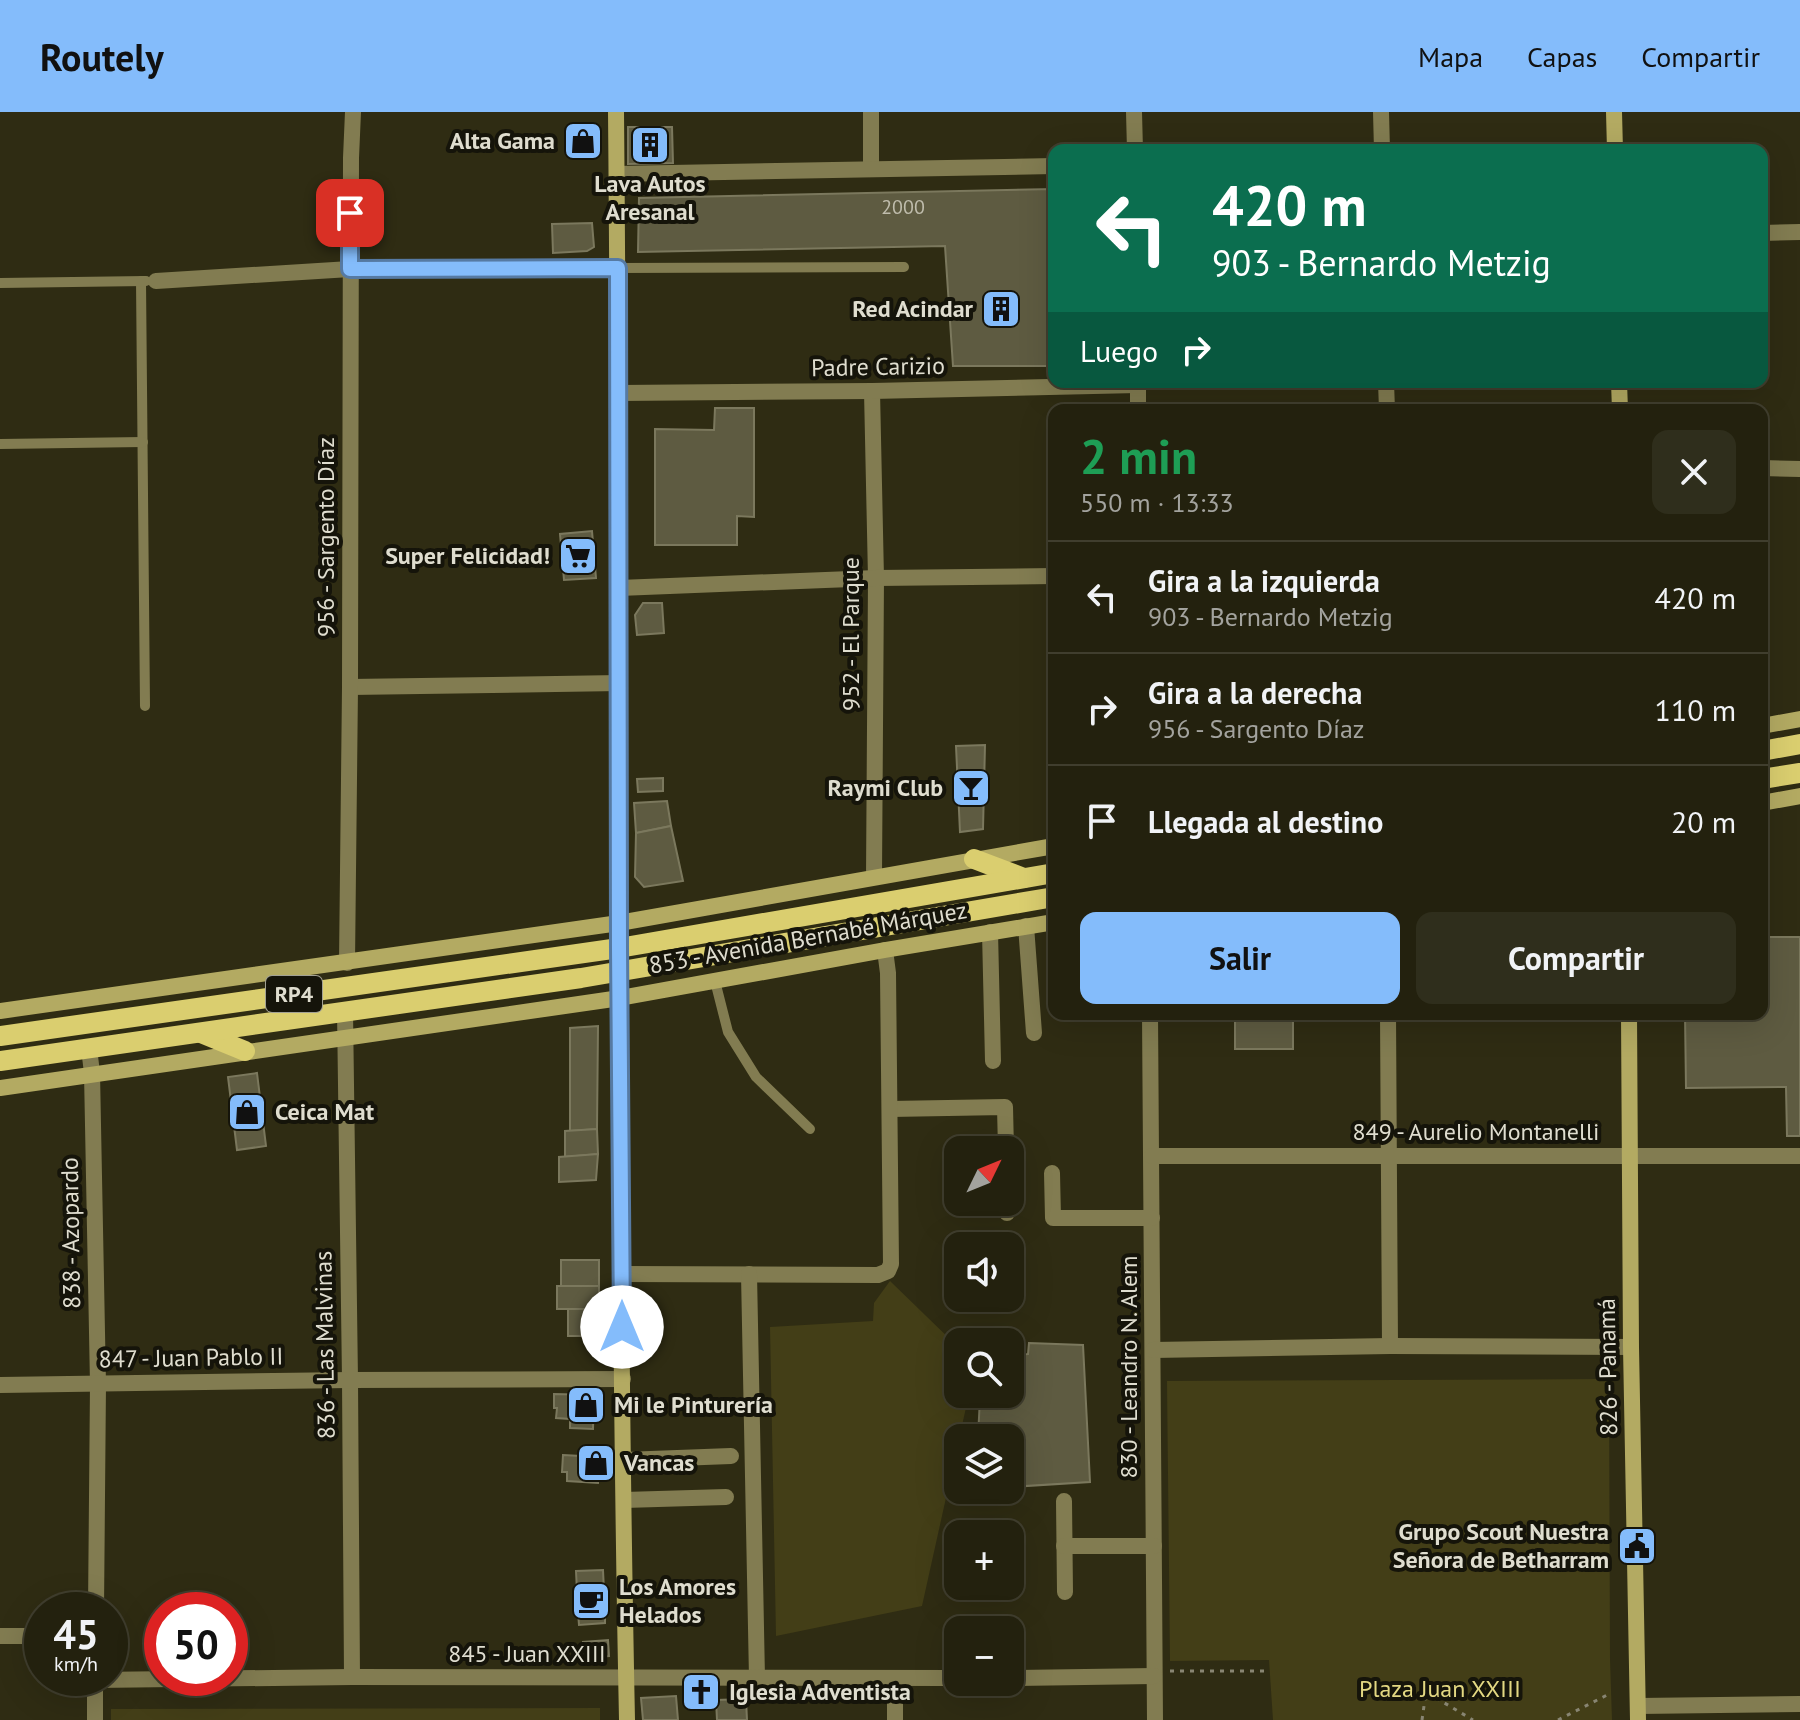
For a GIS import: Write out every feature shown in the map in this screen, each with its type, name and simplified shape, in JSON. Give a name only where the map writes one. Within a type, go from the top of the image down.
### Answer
[{"type":"main road","points":[[1768,750],[1800,744]]},
{"type":"main road","points":[[1768,778],[1800,773]]},
{"type":"main road","points":[[974,859],[1024,878]]},
{"type":"main road","name":"853 - Avenida Bernabé Márquez","points":[[0,1036],[619,948],[1048,874]]},
{"type":"main road","name":"853 - Avenida Bernabé Márquez","points":[[0,1061],[620,972],[1048,898]]},
{"type":"main road","points":[[201,1033],[245,1051]]},
{"type":"street","name":"956 - Sargento Díaz","points":[[347,963],[353,112]]},
{"type":"street","points":[[616,112],[619,948],[627,1720]]},
{"type":"street","points":[[871,112],[871,168]]},
{"type":"street","points":[[1134,112],[1135,144]]},
{"type":"street","points":[[1381,112],[1382,144]]},
{"type":"street","points":[[1614,112],[1615,144]]},
{"type":"street","points":[[617,174],[1048,166]]},
{"type":"street","points":[[1768,233],[1800,232]]},
{"type":"street","points":[[149,281],[350,269],[618,268]]},
{"type":"street","name":"Padre Carizio","points":[[619,393],[1048,386]]},
{"type":"street","name":"952 - El Parque","points":[[872,391],[876,578],[874,877]]},
{"type":"street","points":[[1768,468],[1800,469]]},
{"type":"street","points":[[619,588],[876,578],[1048,576]]},
{"type":"street","points":[[350,687],[620,683]]},
{"type":"street","points":[[1768,725],[1800,719]]},
{"type":"street","points":[[1768,802],[1800,796]]},
{"type":"street","name":"853 - Avenida Bernabé Márquez","points":[[0,1011],[619,923],[1048,847]]},
{"type":"street","name":"853 - Avenida Bernabé Márquez","points":[[0,1088],[620,998],[1048,923]]},
{"type":"street","points":[[1026,926],[1034,1033]]},
{"type":"street","points":[[990,932],[993,1061]]},
{"type":"street","points":[[622,1274],[878,1275],[888,1271],[891,1264],[890,1109],[885,950]]},
{"type":"street","name":"836 - Las Malvinas","points":[[345,1011],[352,1677]]},
{"type":"street","name":"830 - Leandro N. Alem","points":[[1150,1020],[1155,1720]]},
{"type":"street","points":[[1388,1020],[1390,1346]]},
{"type":"street","name":"826 - Panamá","points":[[1629,1020],[1638,1713]]},
{"type":"street","name":"838 - Azopardo","points":[[89,1048],[98,1384],[96,1592]]},
{"type":"street","points":[[890,1109],[1005,1107],[1006,1136]]},
{"type":"street","name":"849 - Aurelio Montanelli","points":[[1152,1156],[1800,1156]]},
{"type":"street","points":[[1052,1173],[1053,1218],[1152,1218]]},
{"type":"street","points":[[749,1274],[757,1678]]},
{"type":"street","points":[[1153,1350],[1390,1346],[1631,1347]]},
{"type":"street","name":"847 - Juan Pablo II","points":[[0,1385],[623,1379]]},
{"type":"street","points":[[624,1460],[731,1456]]},
{"type":"street","points":[[624,1500],[726,1497]]},
{"type":"street","points":[[1064,1501],[1065,1592]]},
{"type":"street","points":[[1064,1546],[1154,1546]]},
{"type":"street","points":[[0,1636],[24,1636]]},
{"type":"street","points":[[1024,1678],[1154,1673]]},
{"type":"street","name":"845 - Juan XXIII","points":[[128,1679],[944,1678]]},
{"type":"street","points":[[895,1679],[895,1720]]},
{"type":"street","points":[[95,1696],[95,1720]]},
{"type":"street","points":[[1638,1713],[1800,1704]]},
{"type":"lane","points":[[618,268],[904,267]]},
{"type":"lane","points":[[0,283],[149,281],[143,442],[145,706]]},
{"type":"lane","points":[[0,444],[143,442]]},
{"type":"lane","points":[[715,981],[728,1032],[756,1077],[810,1129]]},
{"type":"path","points":[[1154,1673],[1269,1671]]},
{"type":"path","points":[[1422,1720],[1426,1692],[1473,1720]]},
{"type":"path","points":[[1558,1720],[1611,1693]]},
{"type":"green space","points":[[890,1281],[944,1333],[944,1408],[966,1408],[962,1424],[944,1424],[945,1504],[922,1606],[776,1636],[770,1327],[873,1321],[874,1303]]},
{"type":"green space","name":"Plaza Juan XXIII","points":[[1609,1379],[1612,1720],[1273,1720],[1269,1660],[1170,1661],[1167,1381]]},
{"type":"green space","points":[[600,1708],[600,1720],[111,1720],[111,1709]]},
{"type":"building","name":"Lava Autos Aresanal","points":[[628,127],[672,127],[673,163],[628,164]]},
{"type":"building","name":"Alta Gama","points":[[572,133],[593,133],[593,150],[572,150]]},
{"type":"building","name":"Red Acindar","points":[[1048,189],[1048,366],[953,366],[945,246],[638,252],[639,198]]},
{"type":"building","points":[[592,223],[594,247],[587,251],[553,253],[552,224]]},
{"type":"building","points":[[715,408],[754,408],[754,517],[737,516],[737,545],[655,545],[655,429],[714,430]]},
{"type":"building","name":"Super Felicidad!","points":[[592,531],[596,578],[564,580],[560,534]]},
{"type":"building","points":[[643,603],[662,603],[664,633],[637,635],[635,615]]},
{"type":"building","name":"Raymi Club","points":[[985,745],[983,829],[960,832],[956,746]]},
{"type":"building","points":[[663,778],[663,791],[638,792],[637,779]]},
{"type":"building","points":[[667,801],[671,826],[636,833],[634,803]]},
{"type":"building","points":[[671,826],[683,881],[644,887],[635,877],[636,833]]},
{"type":"building","points":[[1768,937],[1800,937],[1800,1136],[1787,1136],[1786,1087],[1686,1088],[1685,1020],[1768,1020]]},
{"type":"building","points":[[1235,1020],[1293,1020],[1293,1049],[1235,1049]]},
{"type":"building","points":[[598,1026],[597,1129],[570,1131],[570,1028]]},
{"type":"building","name":"Ceica Mat","points":[[257,1073],[266,1146],[237,1150],[228,1077]]},
{"type":"building","points":[[597,1129],[598,1154],[565,1157],[565,1131]]},
{"type":"building","points":[[598,1154],[596,1180],[559,1182],[559,1157]]},
{"type":"building","points":[[561,1260],[599,1260],[599,1286],[561,1286]]},
{"type":"building","points":[[557,1286],[599,1286],[599,1309],[557,1309]]},
{"type":"building","points":[[568,1309],[599,1309],[600,1336],[568,1336]]},
{"type":"building","points":[[1029,1343],[1083,1345],[1090,1482],[1024,1486],[1024,1424],[979,1424],[979,1408],[1024,1408],[1024,1354],[1028,1354]]},
{"type":"building","points":[[554,1394],[594,1395],[593,1429],[570,1428],[570,1419],[556,1418]]},
{"type":"building","points":[[563,1455],[599,1457],[598,1483],[567,1481],[567,1472],[562,1472]]},
{"type":"building","points":[[603,1570],[604,1591],[577,1592],[576,1571]]},
{"type":"building","name":"Los Amores Helados","points":[[604,1591],[605,1610],[578,1612],[577,1592]]},
{"type":"building","points":[[605,1610],[605,1623],[579,1625],[578,1612]]},
{"type":"building","points":[[608,1640],[609,1656],[584,1658],[583,1642]]},
{"type":"building","points":[[676,1696],[678,1720],[643,1720],[641,1698]]},
{"type":"building","points":[[746,1699],[747,1720],[717,1720],[716,1700]]},
{"type":"place","name":"Alta Gama","points":[[583,141]]},
{"type":"place","name":"Lava Autos Aresanal","points":[[650,145]]},
{"type":"place","name":"Red Acindar","points":[[1001,309]]},
{"type":"place","name":"Super Felicidad!","points":[[578,556]]},
{"type":"place","name":"Raymi Club","points":[[971,788]]},
{"type":"place","name":"Ceica Mat","points":[[247,1112]]},
{"type":"place","name":"Mi le Pinturería","points":[[586,1405]]},
{"type":"place","name":"Vancas","points":[[596,1463]]},
{"type":"place","name":"Grupo Scout Nuestra Señora de Betharram","points":[[1637,1546]]},
{"type":"place","name":"Los Amores Helados","points":[[591,1601]]},
{"type":"place","name":"Iglesia Adventista","points":[[701,1692]]},
{"type":"route","points":[[350,213],[350,269],[618,268],[622,1327]]}]
